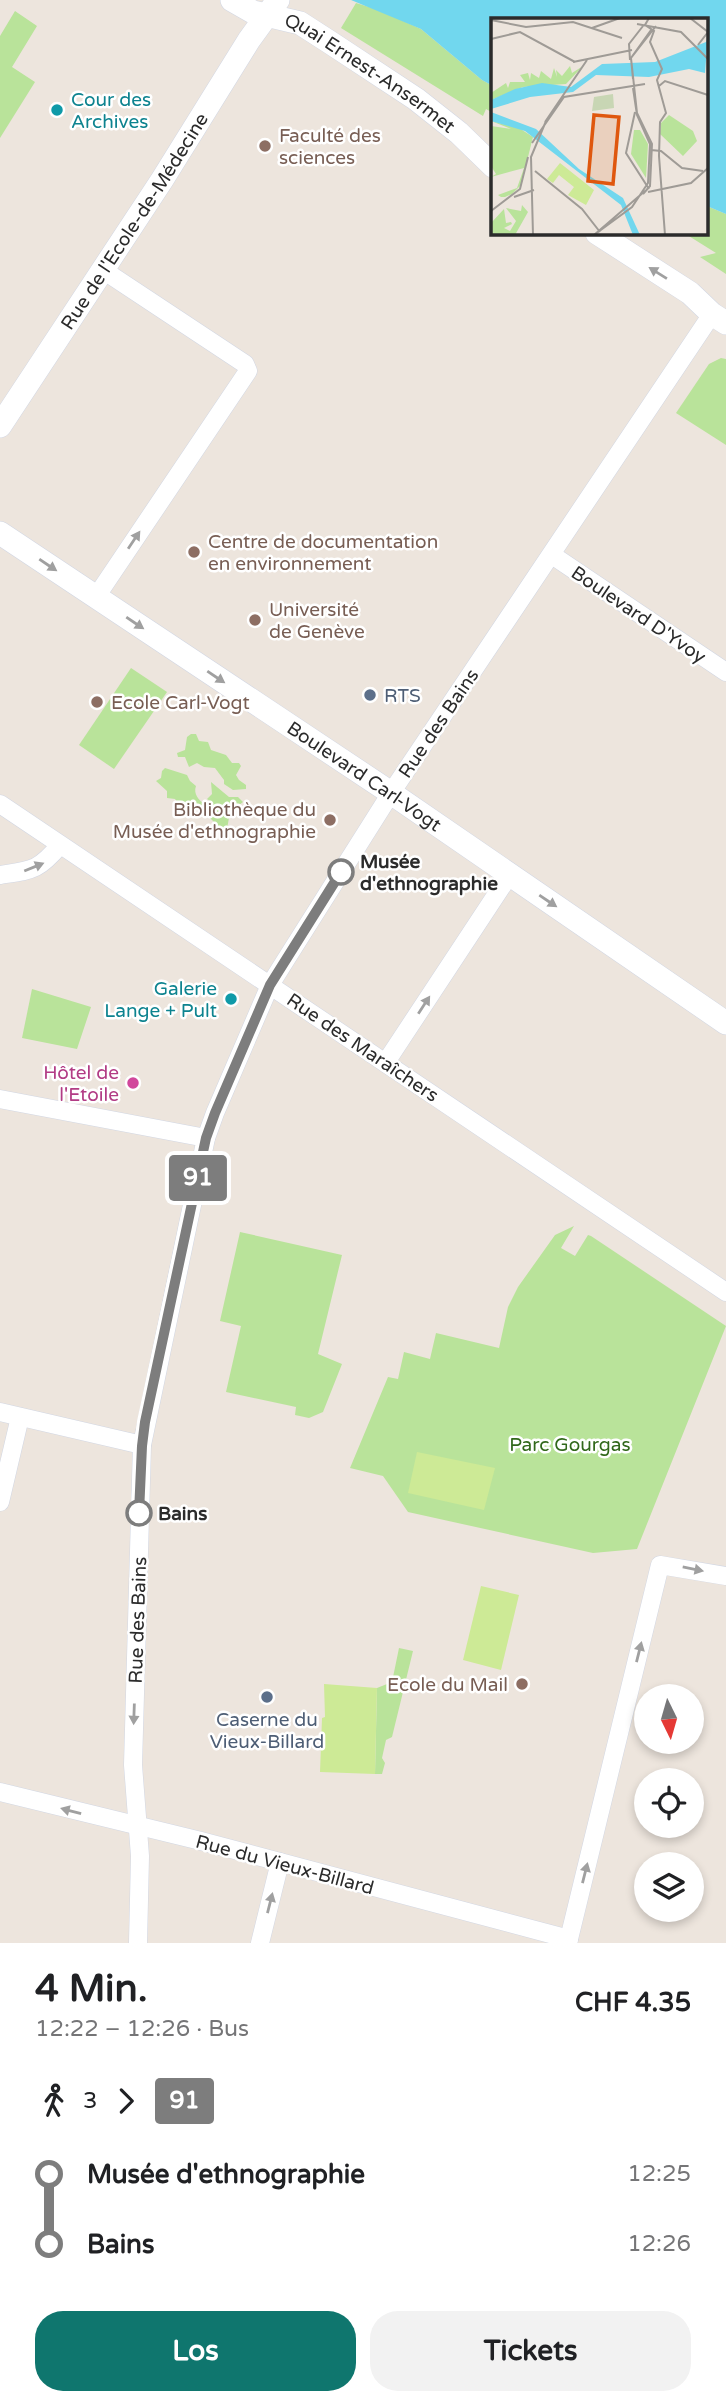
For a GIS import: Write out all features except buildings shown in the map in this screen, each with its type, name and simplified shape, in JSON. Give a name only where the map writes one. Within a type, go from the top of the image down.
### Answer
[{"type":"street","name":"Quai Ernest-Ansermet","points":[[232,0],[253,12],[273,8],[300,23],[416,99],[459,132],[491,164]]},
{"type":"street","name":"Rue de l'Ecole-de-Médecine","points":[[0,426],[273,8]]},
{"type":"street","points":[[599,234],[690,293],[719,319]]},
{"type":"street","points":[[96,597],[247,372],[245,364],[103,270]]},
{"type":"street","name":"Rue des Bains","points":[[138,1943],[140,1856],[133,1765],[142,1446],[206,1138],[270,985],[391,793],[552,555],[719,319]]},
{"type":"street","name":"Boulevard Carl-Vogt","points":[[0,533],[391,793],[726,1023]]},
{"type":"street","name":"Boulevard D'Yvoy","points":[[552,555],[726,672]]},
{"type":"street","name":"Rue des Maraîchers","points":[[0,804],[726,1292]]},
{"type":"street","points":[[0,875],[32,870],[42,865],[60,845]]},
{"type":"street","points":[[386,1062],[510,874]]},
{"type":"street","points":[[0,1099],[206,1138]]},
{"type":"street","points":[[0,1412],[142,1446]]},
{"type":"street","points":[[0,1502],[20,1417]]},
{"type":"street","points":[[568,1941],[660,1565],[726,1576]]},
{"type":"street","name":"Rue du Vieux-Billard","points":[[0,1792],[280,1862],[568,1941]]},
{"type":"street","points":[[260,1943],[280,1862]]},
{"type":"green space","points":[[356,3],[421,29],[491,85],[491,112],[486,109],[483,116],[341,28]]},
{"type":"green space","points":[[15,11],[37,26],[12,67],[35,82],[0,138],[0,36]]},
{"type":"green space","points":[[708,206],[726,214],[726,274],[700,257],[716,253],[686,234],[708,234]]},
{"type":"green space","points":[[721,358],[726,359],[726,445],[676,413],[709,364]]},
{"type":"green space","points":[[131,668],[167,692],[114,769],[79,745]]},
{"type":"green space","points":[[196,734],[199,741],[208,742],[211,750],[226,755],[232,763],[239,763],[241,766],[236,775],[246,785],[246,789],[233,790],[224,784],[215,768],[197,763],[189,767],[185,757],[178,757],[177,753],[185,750],[187,737]]},
{"type":"green space","points":[[165,768],[187,775],[196,786],[196,794],[205,805],[204,809],[179,805],[175,799],[167,798],[167,791],[156,781],[161,778]]},
{"type":"green space","points":[[211,782],[229,797],[238,797],[243,802],[230,812],[227,829],[215,827],[210,818],[213,803],[207,799],[212,794]]},
{"type":"green space","points":[[32,989],[91,1007],[77,1049],[22,1038]]},
{"type":"green space","name":"Parc Gourgas","points":[[574,1226],[561,1248],[575,1256],[588,1235],[591,1236],[726,1326],[637,1549],[593,1553],[408,1512],[383,1476],[350,1468],[388,1377],[398,1379],[404,1352],[430,1359],[436,1333],[499,1348],[508,1307],[518,1287],[555,1235]]},
{"type":"green space","points":[[240,1232],[342,1255],[318,1354],[342,1364],[323,1412],[309,1418],[295,1415],[296,1407],[226,1392],[241,1326],[220,1321]]},
{"type":"green space","points":[[417,1452],[495,1468],[484,1510],[408,1493]]},
{"type":"green space","points":[[481,1586],[519,1595],[501,1670],[463,1660]]},
{"type":"green space","points":[[399,1648],[413,1651],[392,1737],[386,1740],[382,1774],[375,1774],[377,1688],[392,1682]]},
{"type":"green space","points":[[324,1684],[377,1688],[375,1774],[320,1772],[322,1718],[325,1717]]},
{"type":"water","points":[[351,0],[726,0],[726,214],[708,206],[708,18],[491,18],[491,85],[421,29]]},
{"type":"bus line","name":"91","points":[[139,1513],[145,1422],[206,1138],[270,985],[341,872]]},
{"type":"place","name":"Cour des Archives","points":[[57,110]]},
{"type":"place","name":"Faculté des sciences","points":[[265,146]]},
{"type":"place","name":"Centre de documentation en environnement","points":[[194,552]]},
{"type":"place","name":"Université de Genève","points":[[255,620]]},
{"type":"place","name":"RTS","points":[[370,695]]},
{"type":"place","name":"Ecole Carl-Vogt","points":[[97,702]]},
{"type":"place","name":"Bibliothèque du Musée d'ethnographie","points":[[330,820]]},
{"type":"place","name":"Musée d'ethnographie","points":[[341,872]]},
{"type":"place","name":"Galerie Lange + Pult","points":[[231,999]]},
{"type":"place","name":"Hôtel de l'Etoile","points":[[133,1083]]},
{"type":"place","name":"Bains","points":[[139,1513]]},
{"type":"place","name":"Ecole du Mail","points":[[522,1684]]},
{"type":"place","name":"Caserne du Vieux-Billard","points":[[267,1697]]}]
